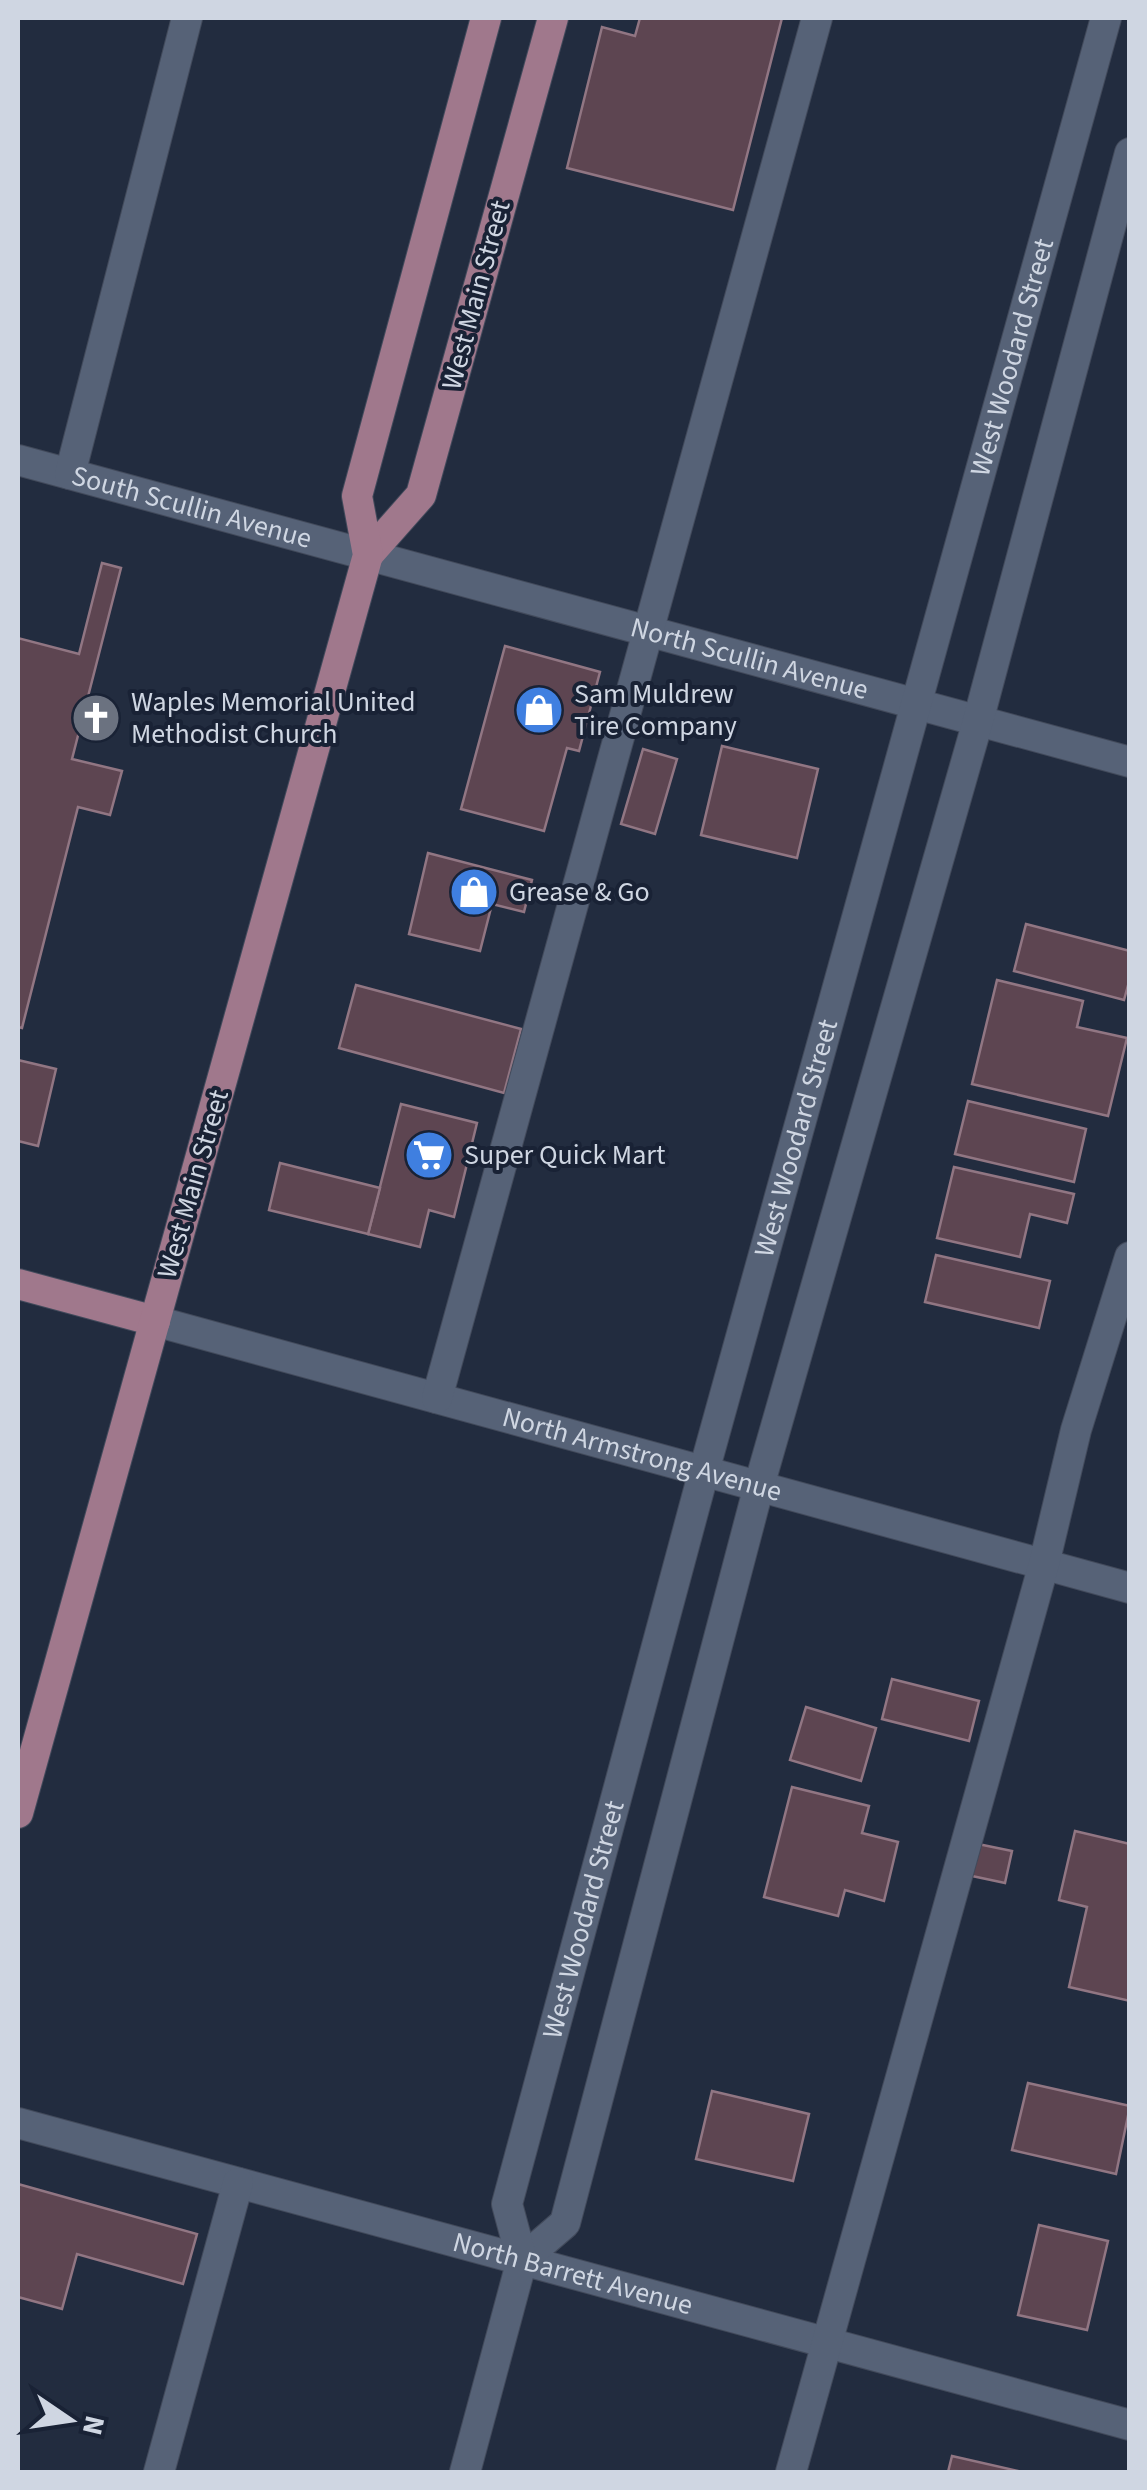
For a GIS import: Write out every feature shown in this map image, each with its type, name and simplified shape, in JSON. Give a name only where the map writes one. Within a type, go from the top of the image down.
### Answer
[{"type":"main road","name":"West Main Street","points":[[368,555],[357,496],[486,18]]},
{"type":"main road","name":"West Main Street","points":[[18,1813],[368,555],[421,495],[553,18]]},
{"type":"main road","points":[[18,1284],[155,1320]]},
{"type":"street","points":[[70,474],[187,18]]},
{"type":"street","points":[[438,1398],[817,18]]},
{"type":"street","name":"West Woodard Street","points":[[522,2260],[507,2204],[704,1471],[1106,18]]},
{"type":"street","points":[[465,2472],[522,2260],[565,2223],[759,1486],[978,721],[1130,154]]},
{"type":"street","name":"South Scullin Avenue","points":[[18,460],[368,555]]},
{"type":"street","name":"North Scullin Avenue","points":[[368,555],[1130,762]]},
{"type":"street","points":[[791,2472],[1044,1564],[1076,1430],[1130,1257]]},
{"type":"street","name":"North Armstrong Avenue","points":[[155,1320],[1130,1588]]},
{"type":"street","name":"North Barrett Avenue","points":[[18,2123],[1130,2425]]},
{"type":"street","points":[[159,2472],[238,2183]]},
{"type":"building","points":[[640,18],[782,18],[733,210],[567,168],[602,27],[635,36]]},
{"type":"building","points":[[102,563],[121,568],[72,759],[122,771],[110,815],[78,807],[22,1028],[18,1027],[18,638],[79,654]]},
{"type":"building","name":"Sam Muldrew Tire Company","points":[[505,646],[600,672],[579,751],[567,748],[544,831],[461,809]]},
{"type":"building","points":[[722,746],[818,769],[797,858],[701,835]]},
{"type":"building","points":[[643,749],[677,759],[655,834],[621,824]]},
{"type":"building","name":"Grease & Go","points":[[428,853],[532,880],[524,912],[492,904],[480,951],[409,934]]},
{"type":"building","points":[[1026,924],[1130,951],[1130,978],[1124,1000],[1014,971]]},
{"type":"building","points":[[997,980],[1083,1001],[1077,1027],[1127,1038],[1108,1116],[972,1084]]},
{"type":"building","points":[[356,985],[521,1029],[504,1093],[339,1048]]},
{"type":"building","points":[[18,1060],[56,1069],[38,1146],[18,1141]]},
{"type":"building","points":[[968,1101],[1086,1129],[1074,1182],[955,1154]]},
{"type":"building","name":"Super Quick Mart","points":[[401,1104],[477,1123],[454,1217],[429,1210],[420,1247],[368,1234]]},
{"type":"building","points":[[280,1163],[380,1188],[368,1234],[269,1210]]},
{"type":"building","points":[[954,1167],[1074,1194],[1067,1223],[1030,1214],[1020,1257],[937,1238]]},
{"type":"building","points":[[936,1255],[1050,1281],[1039,1328],[925,1302]]},
{"type":"building","points":[[892,1679],[979,1701],[969,1741],[882,1719]]},
{"type":"building","points":[[806,1707],[876,1728],[861,1781],[790,1760]]},
{"type":"building","points":[[792,1787],[869,1806],[862,1833],[898,1842],[884,1901],[845,1890],[838,1916],[764,1897]]},
{"type":"building","points":[[1075,1831],[1130,1844],[1130,2001],[1069,1987],[1087,1907],[1059,1900]]},
{"type":"building","points":[[978,1844],[1012,1851],[1005,1883],[972,1876]]},
{"type":"building","points":[[1028,2083],[1130,2106],[1116,2174],[1012,2150]]},
{"type":"building","points":[[712,2091],[809,2114],[793,2181],[696,2159]]},
{"type":"building","points":[[18,2184],[197,2234],[183,2284],[77,2254],[62,2309],[18,2297]]},
{"type":"building","points":[[1039,2225],[1108,2241],[1087,2330],[1018,2315]]},
{"type":"building","points":[[952,2456],[1022,2472],[948,2472]]},
{"type":"place","name":"Sam Muldrew Tire Company","points":[[539,710]]},
{"type":"place","name":"Waples Memorial United Methodist Church","points":[[96,718]]},
{"type":"place","name":"Grease & Go","points":[[474,892]]},
{"type":"place","name":"Super Quick Mart","points":[[429,1155]]}]
